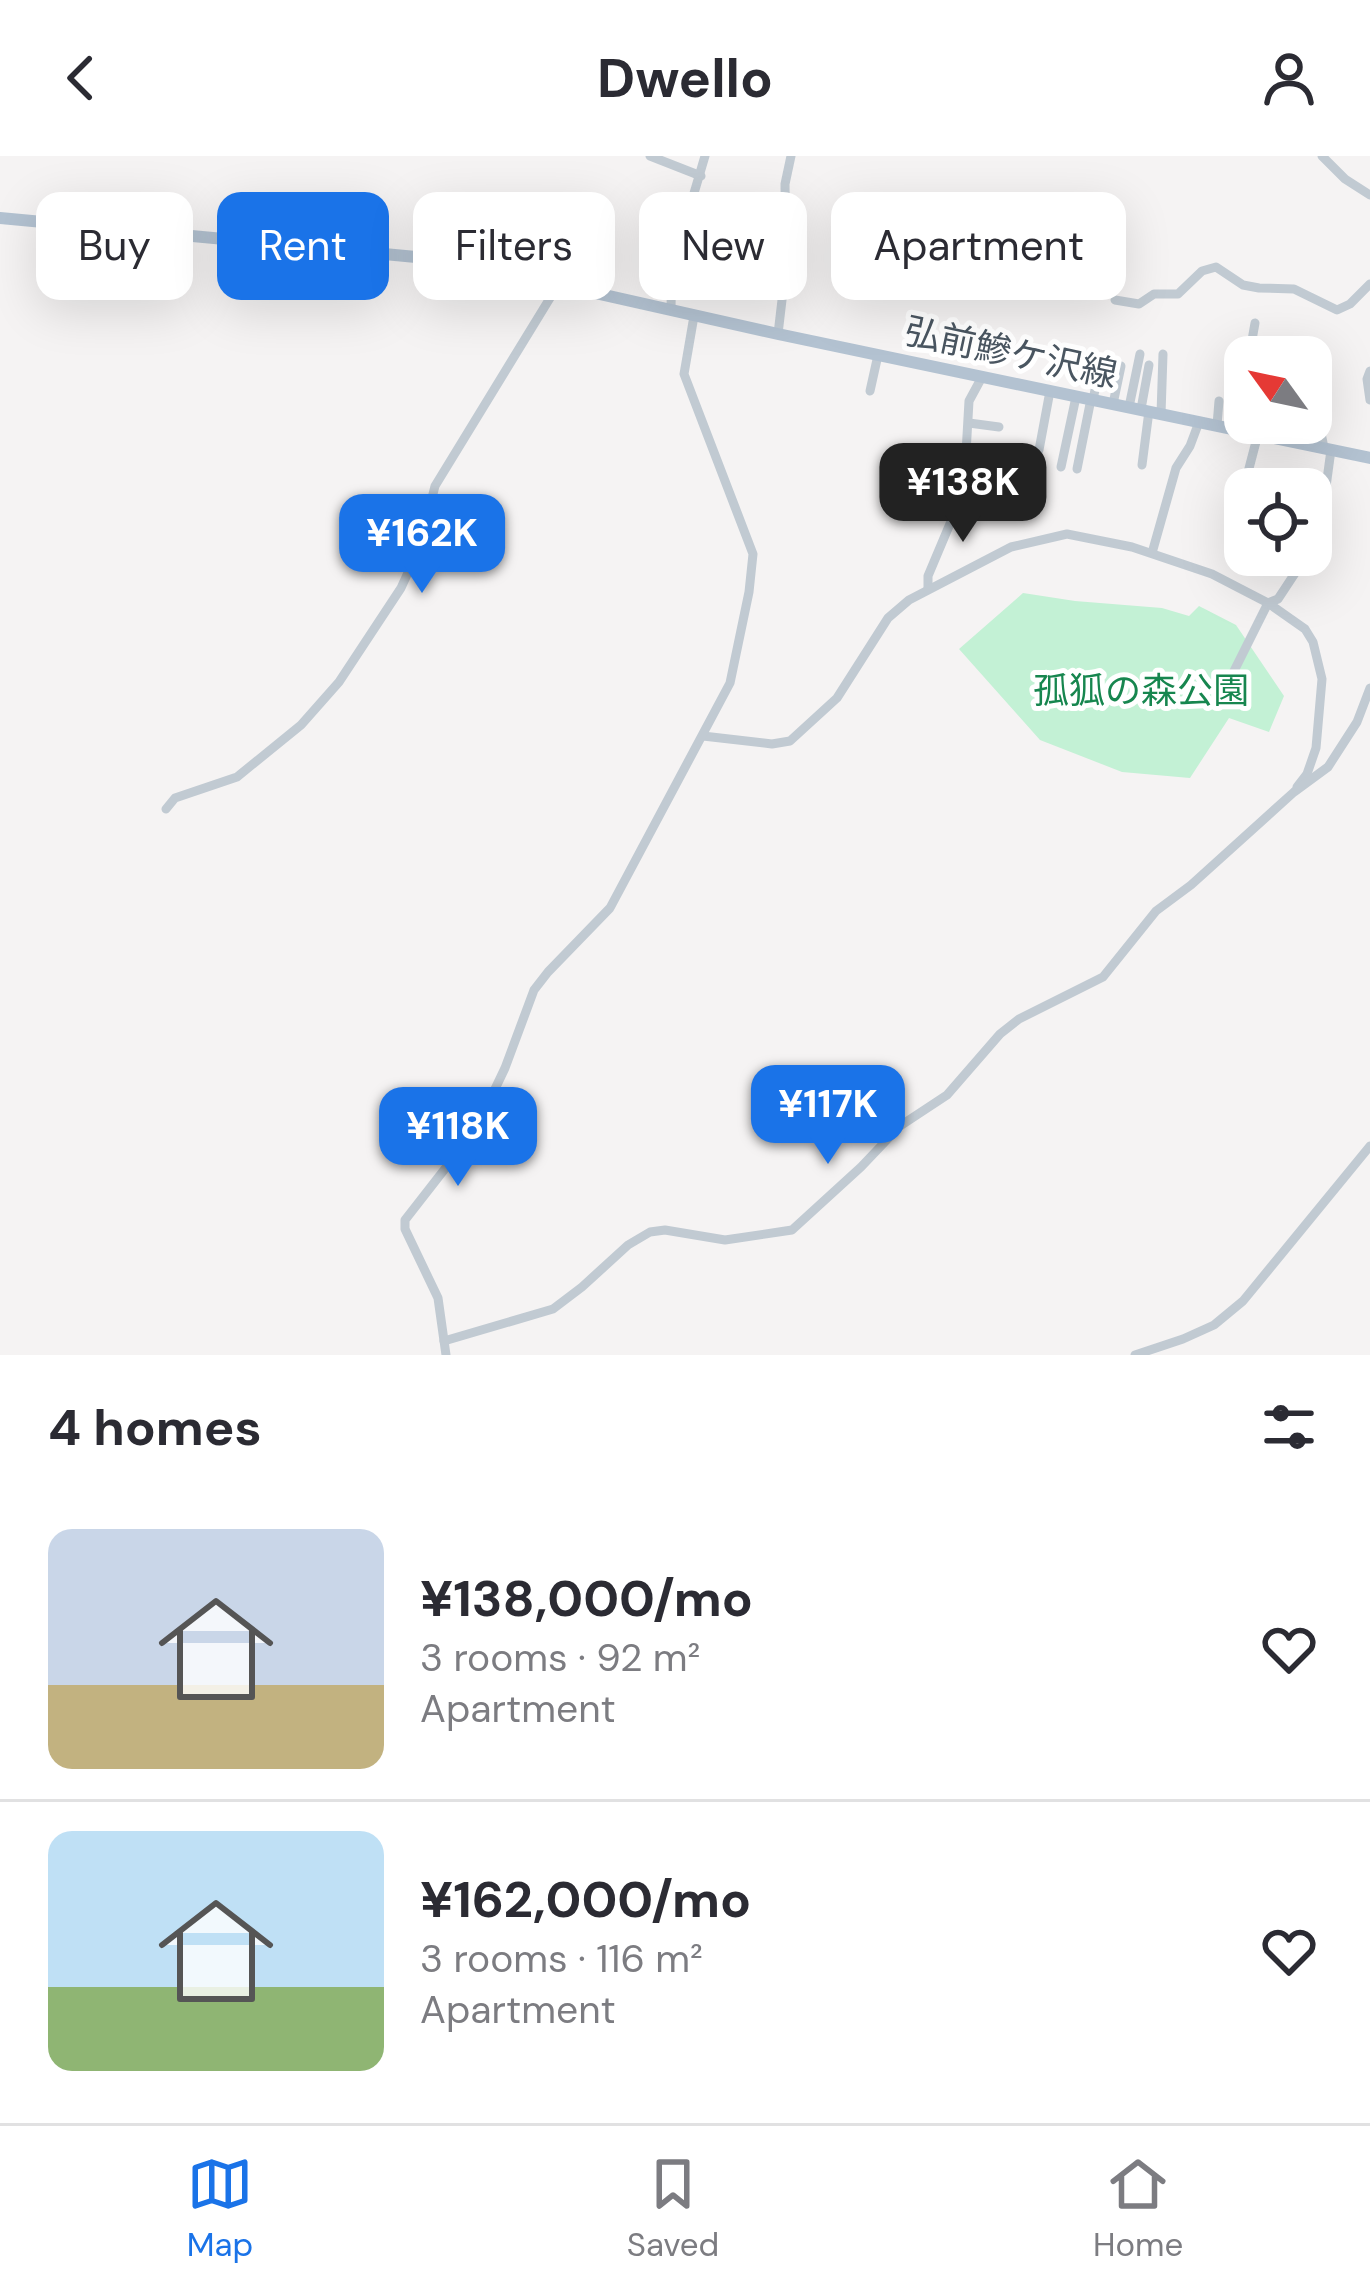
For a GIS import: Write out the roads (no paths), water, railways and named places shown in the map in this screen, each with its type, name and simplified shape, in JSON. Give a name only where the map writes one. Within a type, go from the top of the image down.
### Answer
[{"type":"main road","name":"弘前鰺ケ沢線","points":[[0,218],[413,257]]},
{"type":"main road","name":"弘前鰺ケ沢線","points":[[615,298],[1224,427]]},
{"type":"main road","name":"弘前鰺ケ沢線","points":[[1305,444],[1370,458]]},
{"type":"street","points":[[650,156],[701,176]]},
{"type":"street","points":[[671,310],[672,239],[701,176],[704,156]]},
{"type":"street","points":[[778,334],[786,266],[785,184],[791,156]]},
{"type":"street","points":[[1322,156],[1370,195]]},
{"type":"street","points":[[1114,300],[1139,304],[1159,292],[1178,294],[1202,272],[1216,267],[1243,285],[1294,289],[1337,310],[1370,284]]},
{"type":"street","points":[[166,808],[175,798],[237,777],[301,725],[339,682],[401,588],[420,546],[435,486],[549,300]]},
{"type":"street","points":[[446,1355],[438,1298],[405,1220],[476,1129],[506,1069],[534,990],[610,908],[730,682],[753,554],[684,374],[694,316]]},
{"type":"street","points":[[1253,336],[1255,323]]},
{"type":"street","points":[[1140,354],[1145,410]]},
{"type":"street","points":[[1145,410],[1163,354]]},
{"type":"street","points":[[870,391],[878,356]]},
{"type":"street","points":[[1077,469],[1101,359]]},
{"type":"street","points":[[1142,465],[1149,365]]},
{"type":"street","points":[[1114,404],[1121,366]]},
{"type":"street","points":[[1370,371],[1366,379],[1370,400]]},
{"type":"street","points":[[928,589],[928,576],[960,500],[969,401],[982,377]]},
{"type":"street","points":[[1023,455],[1039,450],[1050,391]]},
{"type":"street","points":[[1061,467],[1076,397]]},
{"type":"street","points":[[1217,425],[1219,401]]},
{"type":"street","points":[[1152,553],[1176,468],[1199,422]]},
{"type":"street","points":[[969,423],[999,427]]},
{"type":"street","points":[[1326,444],[1326,468]]},
{"type":"street","points":[[966,453],[1005,458]]},
{"type":"street","points":[[703,736],[772,744],[790,741],[837,698],[888,618],[909,600],[1011,547],[1067,535],[1152,553],[1211,574],[1305,629],[1322,679],[1316,748],[1294,792]]},
{"type":"street","points":[[1232,675],[1268,604],[1278,599],[1293,576]]},
{"type":"street","points":[[444,1341],[553,1309],[650,1232],[665,1230],[724,1240],[792,1230],[900,1126],[947,1094],[1000,1034],[1019,1019],[1103,977],[1156,911],[1317,777],[1339,754],[1370,688]]},
{"type":"street","points":[[1135,1355],[1183,1340],[1244,1301],[1370,1146]]},
{"type":"park label","name":"孤狐の森公園","points":[[1141,690]]}]
